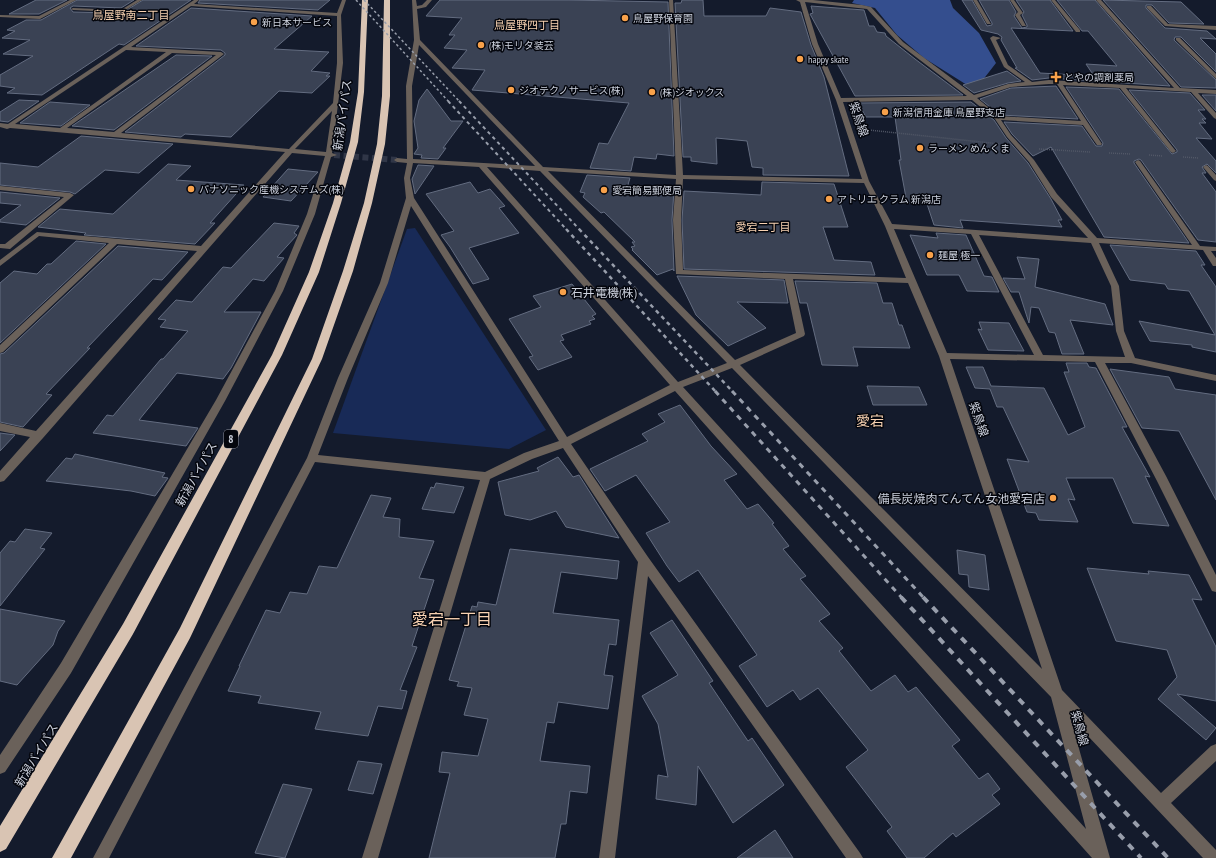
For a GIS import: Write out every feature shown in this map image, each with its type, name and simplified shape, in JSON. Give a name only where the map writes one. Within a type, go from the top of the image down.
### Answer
[{"type":"highway","name":"新潟バイパス","points":[[0,843],[128,629],[277,355],[314,272],[337,203],[354,142],[361,92],[366,0]]},
{"type":"highway","points":[[61,858],[185,633],[317,359],[348,271],[368,202],[381,144],[386,96],[387,0]]},
{"type":"street","points":[[0,16],[40,18],[74,0]]},
{"type":"street","points":[[109,19],[140,0]]},
{"type":"street","points":[[0,131],[197,0]]},
{"type":"street","points":[[0,768],[66,668],[243,359],[286,275],[311,214],[332,155],[340,63],[339,15],[344,0]]},
{"type":"street","points":[[414,0],[417,40],[409,86],[410,162],[407,178],[410,198],[565,443],[644,561],[855,858]]},
{"type":"street","points":[[415,8],[424,6],[430,0]]},
{"type":"street","points":[[671,0],[680,177],[677,220],[679,272],[911,281]]},
{"type":"street","points":[[798,0],[862,6],[869,8],[901,43],[997,118],[1009,136],[1032,161],[1054,195],[1094,240],[1115,286],[1120,331],[1131,360]]},
{"type":"street","name":"紫鳥線","points":[[802,0],[815,44],[839,100],[866,181],[889,226],[944,356],[1058,694],[1101,857]]},
{"type":"street","points":[[975,0],[990,23]]},
{"type":"street","points":[[1012,0],[1021,13],[1017,15],[1024,25]]},
{"type":"street","points":[[1053,0],[1078,31]]},
{"type":"street","points":[[1098,0],[1179,90]]},
{"type":"street","points":[[231,7],[235,4]]},
{"type":"street","points":[[190,5],[339,15]]},
{"type":"street","points":[[1149,7],[1167,25],[1216,28]]},
{"type":"street","points":[[73,9],[121,11]]},
{"type":"street","points":[[998,38],[993,38],[1006,66],[1030,83]]},
{"type":"street","points":[[1178,39],[1216,77]]},
{"type":"street","points":[[417,40],[542,170],[1058,694],[1213,858]]},
{"type":"street","points":[[115,134],[221,54],[125,48]]},
{"type":"street","points":[[61,130],[171,51]]},
{"type":"street","points":[[839,100],[972,98],[1010,85],[1030,83],[1059,83],[1216,92]]},
{"type":"street","points":[[1059,83],[1099,144]]},
{"type":"street","points":[[1121,86],[1173,155]]},
{"type":"street","points":[[1192,90],[1216,117]]},
{"type":"street","points":[[0,478],[290,151],[336,104]]},
{"type":"street","points":[[997,118],[1085,123]]},
{"type":"street","points":[[0,125],[115,134],[332,155]]},
{"type":"street","points":[[1138,158],[1201,248],[1216,264]]},
{"type":"street","points":[[397,160],[542,170],[680,177],[866,181]]},
{"type":"street","points":[[482,166],[676,386],[1101,857]]},
{"type":"street","points":[[1206,167],[1216,179]]},
{"type":"street","points":[[0,188],[70,195],[7,247],[0,246]]},
{"type":"street","points":[[102,858],[312,458],[343,378],[384,283],[410,198]]},
{"type":"street","points":[[889,226],[1216,249]]},
{"type":"street","points":[[974,232],[1040,358]]},
{"type":"street","points":[[0,264],[38,234],[204,249]]},
{"type":"street","points":[[0,350],[116,240]]},
{"type":"street","points":[[312,458],[486,476],[528,456],[565,443],[676,386],[734,364],[801,334],[788,276]]},
{"type":"street","points":[[944,356],[1131,360],[1216,378]]},
{"type":"street","points":[[1098,359],[1162,479],[1216,587]]},
{"type":"street","points":[[0,427],[39,435]]},
{"type":"street","points":[[370,858],[486,476]]},
{"type":"street","points":[[607,858],[644,561]]},
{"type":"street","points":[[1161,803],[1216,751]]},
{"type":"path","points":[[869,130],[964,139],[1019,147],[1090,152]]},
{"type":"path","points":[[1106,153],[1138,158]]},
{"type":"path","points":[[1145,155],[1173,155],[1200,158]]},
{"type":"shaded area","points":[[854,0],[950,0],[953,8],[979,33],[996,63],[982,81],[967,85],[924,58],[897,35],[875,8],[852,3]]},
{"type":"shaded area","points":[[415,228],[546,430],[509,449],[333,433],[407,229]]},
{"type":"building","points":[[36,0],[67,0],[39,14],[9,14]]},
{"type":"building","points":[[77,0],[134,0],[121,8],[73,6],[70,8],[73,12],[112,13],[106,18],[109,21],[143,0],[191,0],[124,45],[119,44],[42,95],[7,93],[15,88],[0,86],[0,75],[33,56],[3,54],[30,40],[2,38],[15,31],[7,30],[26,20],[41,20]]},
{"type":"building","points":[[200,0],[330,0],[318,10],[198,3]]},
{"type":"building","points":[[440,0],[668,2],[674,156],[657,154],[656,159],[634,157],[631,171],[590,168],[599,143],[608,144],[629,103],[472,90],[485,70],[452,68],[467,50],[444,48],[455,35],[449,35],[462,18],[426,16]]},
{"type":"building","points":[[682,0],[703,0],[704,16],[766,16],[770,8],[801,12],[811,45],[824,77],[849,176],[763,175],[763,168],[752,167],[747,141],[716,138],[717,164],[691,161],[691,157],[683,157],[675,3],[681,3]]},
{"type":"building","points":[[962,0],[972,0],[987,26],[992,25],[992,23],[979,0],[1009,0],[1016,12],[1014,16],[1022,28],[1027,27],[1027,25],[1022,15],[1024,12],[1016,0],[1050,0],[1073,31],[1011,28],[1040,73],[1094,76],[1086,64],[1117,66],[1088,31],[1082,31],[1057,0],[1095,0],[1170,86],[1049,78],[1032,80],[1015,68],[1017,68],[1001,40],[1002,37],[998,34],[981,30]]},
{"type":"building","points":[[1103,0],[1181,2],[1204,24],[1169,23],[1152,5],[1146,5],[1146,8],[1165,28],[1207,31],[1216,39],[1200,38],[1216,54],[1216,72],[1181,37],[1175,37],[1174,40],[1216,80],[1216,88],[1181,87]]},
{"type":"building","points":[[811,6],[864,10],[869,26],[874,26],[877,32],[885,33],[886,36],[963,95],[855,96],[810,14],[813,13]]},
{"type":"building","points":[[191,8],[312,16],[274,49],[329,52],[311,71],[330,73],[326,76],[330,76],[312,93],[279,91],[231,137],[185,134],[181,137],[125,132],[225,55],[225,53],[221,50],[136,46]]},
{"type":"building","points":[[176,55],[212,56],[114,130],[72,126]]},
{"type":"building","points":[[1007,71],[1021,81],[1008,83],[974,93],[963,85]]},
{"type":"building","points":[[1056,86],[1078,119],[1000,115],[980,99],[1011,88]]},
{"type":"building","points":[[1066,87],[1119,89],[1172,154],[1177,152],[1177,150],[1129,90],[1190,93],[1205,110],[1198,110],[1206,119],[1202,119],[1206,123],[1199,123],[1212,139],[1196,138],[1216,161],[1216,173],[1207,164],[1202,167],[1206,173],[1202,173],[1216,192],[1216,242],[1198,240],[1139,159],[1134,161],[1134,163],[1189,243],[1104,237],[1051,147],[1033,156],[1012,134],[1004,122],[1082,126],[1096,146],[1102,146],[1103,143]]},
{"type":"building","points":[[427,89],[451,121],[463,121],[443,148],[446,148],[438,159],[421,158],[422,155],[414,154],[418,148],[414,121],[419,100]]},
{"type":"building","points":[[1202,95],[1216,95],[1216,111]]},
{"type":"building","points":[[19,100],[39,101],[8,122],[0,121],[0,112]]},
{"type":"building","points":[[50,102],[90,105],[61,126],[20,123]]},
{"type":"building","points":[[971,102],[994,120],[1006,138],[1028,163],[1051,199],[1062,220],[1058,220],[1062,227],[960,220],[963,228],[934,225],[927,204],[907,203],[899,160],[901,160],[895,117],[866,117],[858,103]]},
{"type":"building","points":[[81,136],[173,144],[139,173],[105,170],[75,194],[70,192],[0,185],[0,163],[38,167]]},
{"type":"building","points":[[168,164],[191,166],[176,180],[244,185],[210,223],[215,223],[195,244],[84,235],[86,233],[38,227],[60,209],[113,214]]},
{"type":"building","points":[[418,165],[434,166],[415,194],[412,179]]},
{"type":"building","points":[[288,169],[318,172],[291,201],[263,197]]},
{"type":"building","points":[[587,175],[630,178],[627,188],[674,190],[672,220],[674,271],[673,269],[657,275],[632,250],[633,249],[631,247],[635,246],[632,242],[635,242],[604,212],[601,213],[583,197],[585,193],[580,192]]},
{"type":"building","points":[[470,182],[478,193],[490,189],[505,206],[499,208],[519,233],[469,248],[489,279],[473,284],[441,235],[454,231],[426,194]]},
{"type":"building","points":[[762,182],[834,184],[848,227],[823,227],[834,260],[871,262],[875,275],[684,269],[682,220],[684,191],[761,195]]},
{"type":"building","points":[[0,192],[60,198],[26,225],[0,222],[0,220],[21,205],[0,203]]},
{"type":"building","points":[[274,223],[299,226],[294,233],[297,235],[277,257],[284,258],[264,281],[253,279],[224,312],[261,312],[231,368],[223,379],[177,373],[139,420],[198,428],[186,446],[93,433],[107,415],[113,416],[161,359],[163,359],[188,331],[160,327],[166,320],[158,319],[176,300],[192,302],[223,267],[231,268]]},
{"type":"building","points":[[936,233],[966,235],[984,276],[992,277],[999,292],[967,291],[959,275],[927,275],[910,235],[938,238]]},
{"type":"building","points":[[76,241],[106,244],[0,343],[0,283],[14,271],[37,274],[47,264],[51,264]]},
{"type":"building","points":[[1110,245],[1196,251],[1205,265],[1201,265],[1216,287],[1216,352],[1192,347],[1192,345],[1150,341],[1139,321],[1215,335],[1189,291],[1168,289],[1165,284],[1130,280]]},
{"type":"building","points":[[118,246],[188,252],[162,280],[153,279],[87,348],[90,348],[46,394],[52,395],[23,427],[0,422],[0,354],[4,353]]},
{"type":"building","points":[[1017,257],[1039,259],[1035,287],[1105,304],[1113,325],[1070,320],[1084,354],[1062,354],[1055,333],[1049,332],[1039,308],[1031,307],[1029,323],[1019,292],[1011,292],[1003,278],[1025,279]]},
{"type":"building","points":[[677,276],[784,280],[788,303],[737,302],[766,328],[728,346],[696,315]]},
{"type":"building","points":[[795,281],[877,283],[883,303],[892,303],[899,325],[902,325],[910,348],[853,347],[858,366],[822,365],[807,303],[800,303]]},
{"type":"building","points":[[572,284],[596,314],[592,316],[595,319],[589,321],[591,324],[561,335],[564,340],[560,341],[572,357],[538,370],[529,357],[533,356],[509,319],[541,307],[533,296]]},
{"type":"building","points":[[979,322],[1009,323],[1024,351],[988,350],[978,329],[982,330]]},
{"type":"building","points":[[1066,363],[1087,363],[1089,367],[1096,368],[1127,427],[1122,427],[1150,477],[1145,476],[1169,526],[1133,523],[1113,478],[1066,478],[1075,500],[1068,499],[1078,522],[1039,520],[1036,513],[1027,512],[1007,459],[1029,462],[1003,407],[997,407],[990,389],[975,388],[966,367],[983,367],[991,386],[1044,388],[1068,435],[1085,427],[1064,372],[1069,372]]},
{"type":"building","points":[[1110,369],[1169,377],[1175,389],[1216,395],[1216,500],[1179,431],[1142,428]]},
{"type":"building","points":[[867,386],[919,387],[927,405],[873,405]]},
{"type":"building","points":[[680,405],[711,446],[737,474],[724,480],[747,509],[758,504],[774,523],[772,524],[789,546],[783,549],[806,576],[800,579],[830,614],[819,621],[843,648],[839,651],[871,691],[895,675],[908,692],[916,687],[960,740],[952,746],[979,779],[988,773],[1000,789],[992,795],[1000,804],[956,837],[953,833],[924,858],[907,858],[887,831],[892,827],[846,767],[868,750],[818,688],[800,700],[793,690],[767,707],[739,666],[757,655],[698,570],[679,582],[646,533],[670,522],[636,475],[605,491],[590,469],[648,441],[642,434],[665,422],[658,414]]},
{"type":"building","points":[[0,433],[15,435],[0,451]]},
{"type":"building","points":[[75,454],[165,473],[162,477],[168,478],[155,496],[131,491],[46,481],[66,458],[72,459]]},
{"type":"building","points":[[558,457],[573,477],[579,475],[619,538],[566,527],[556,511],[530,520],[505,515],[498,482],[539,471],[537,468]]},
{"type":"building","points":[[436,483],[464,487],[454,513],[422,509],[431,487],[434,488]]},
{"type":"building","points":[[371,495],[391,498],[383,517],[400,519],[399,537],[434,541],[419,578],[434,580],[412,646],[417,647],[400,690],[407,691],[402,709],[378,706],[368,736],[315,729],[321,712],[258,703],[261,696],[228,691],[266,610],[280,613],[290,592],[307,594],[319,566],[337,568]]},
{"type":"building","points":[[25,529],[52,533],[40,548],[45,549],[0,606],[0,553],[10,541],[15,542]]},
{"type":"building","points":[[510,549],[619,561],[617,579],[561,572],[553,613],[619,620],[616,645],[609,644],[604,675],[613,676],[608,709],[558,702],[554,723],[547,722],[540,761],[590,766],[587,793],[570,791],[566,824],[561,824],[555,858],[429,858],[450,773],[439,772],[442,752],[478,756],[488,719],[464,715],[472,688],[457,686],[459,682],[449,680],[472,606],[477,607],[478,602],[496,605]]},
{"type":"building","points":[[957,550],[985,555],[989,590],[969,587],[968,575],[959,574]]},
{"type":"building","points":[[1087,568],[1149,574],[1148,571],[1189,575],[1202,600],[1192,599],[1216,647],[1216,701],[1177,694],[1216,728],[1206,740],[1158,699],[1177,677],[1167,650],[1116,641]]},
{"type":"building","points":[[0,609],[65,621],[58,631],[53,645],[17,685],[0,681]]},
{"type":"building","points":[[672,620],[713,681],[709,683],[748,741],[752,738],[784,785],[733,823],[698,766],[696,805],[656,799],[658,775],[668,777],[658,724],[642,696],[678,675],[650,633]]},
{"type":"building","points":[[358,761],[382,764],[373,794],[348,790]]},
{"type":"building","points":[[283,784],[312,789],[285,858],[255,853]]},
{"type":"building","points":[[775,830],[793,858],[737,858]]},
{"type":"tunnel","points":[[334,155],[397,160]]},
{"type":"railway","points":[[356,0],[449,102]]},
{"type":"railway","points":[[364,0],[460,102]]},
{"type":"railway","points":[[448,101],[567,230]]},
{"type":"railway","points":[[459,101],[580,230]]},
{"type":"railway","points":[[566,229],[716,392]]},
{"type":"railway","points":[[579,229],[733,392]]},
{"type":"railway","points":[[715,391],[902,598]]},
{"type":"railway","points":[[732,391],[924,598]]},
{"type":"railway","points":[[901,597],[1141,858]]},
{"type":"railway","points":[[923,597],[1168,858]]},
{"type":"place","name":"鳥屋野保育園","points":[[625,18]]},
{"type":"place","name":"新日本サービス","points":[[254,22]]},
{"type":"place","name":"(株)モリタ装芸","points":[[481,45]]},
{"type":"place","name":"happy skate","points":[[800,59]]},
{"type":"place","name":"とやの調剤薬局","points":[[1056,77]]},
{"type":"place","name":"ジオテクノサービス(株)","points":[[511,90]]},
{"type":"place","name":"(株)ジオックス","points":[[652,92]]},
{"type":"place","name":"新潟信用金庫 鳥屋野支店","points":[[885,112]]},
{"type":"place","name":"ラーメン めんくま","points":[[920,148]]},
{"type":"place","name":"パナソニック産機システムズ(株)","points":[[191,189]]},
{"type":"place","name":"愛宕簡易郵便局","points":[[604,190]]},
{"type":"place","name":"アトリエ クラム 新潟店","points":[[829,199]]},
{"type":"place","name":"麺屋 極一","points":[[930,255]]},
{"type":"place","name":"石井電機(株)","points":[[563,292]]},
{"type":"place","name":"備長炭焼肉てんてん女池愛宕店","points":[[1053,498]]},
{"type":"district","name":"鳥屋野南二丁目","points":[[131,15]]},
{"type":"district","name":"鳥屋野四丁目","points":[[527,25]]},
{"type":"district","name":"愛宕二丁目","points":[[763,227]]},
{"type":"district","name":"愛宕","points":[[870,421]]},
{"type":"district","name":"愛宕一丁目","points":[[452,619]]}]
